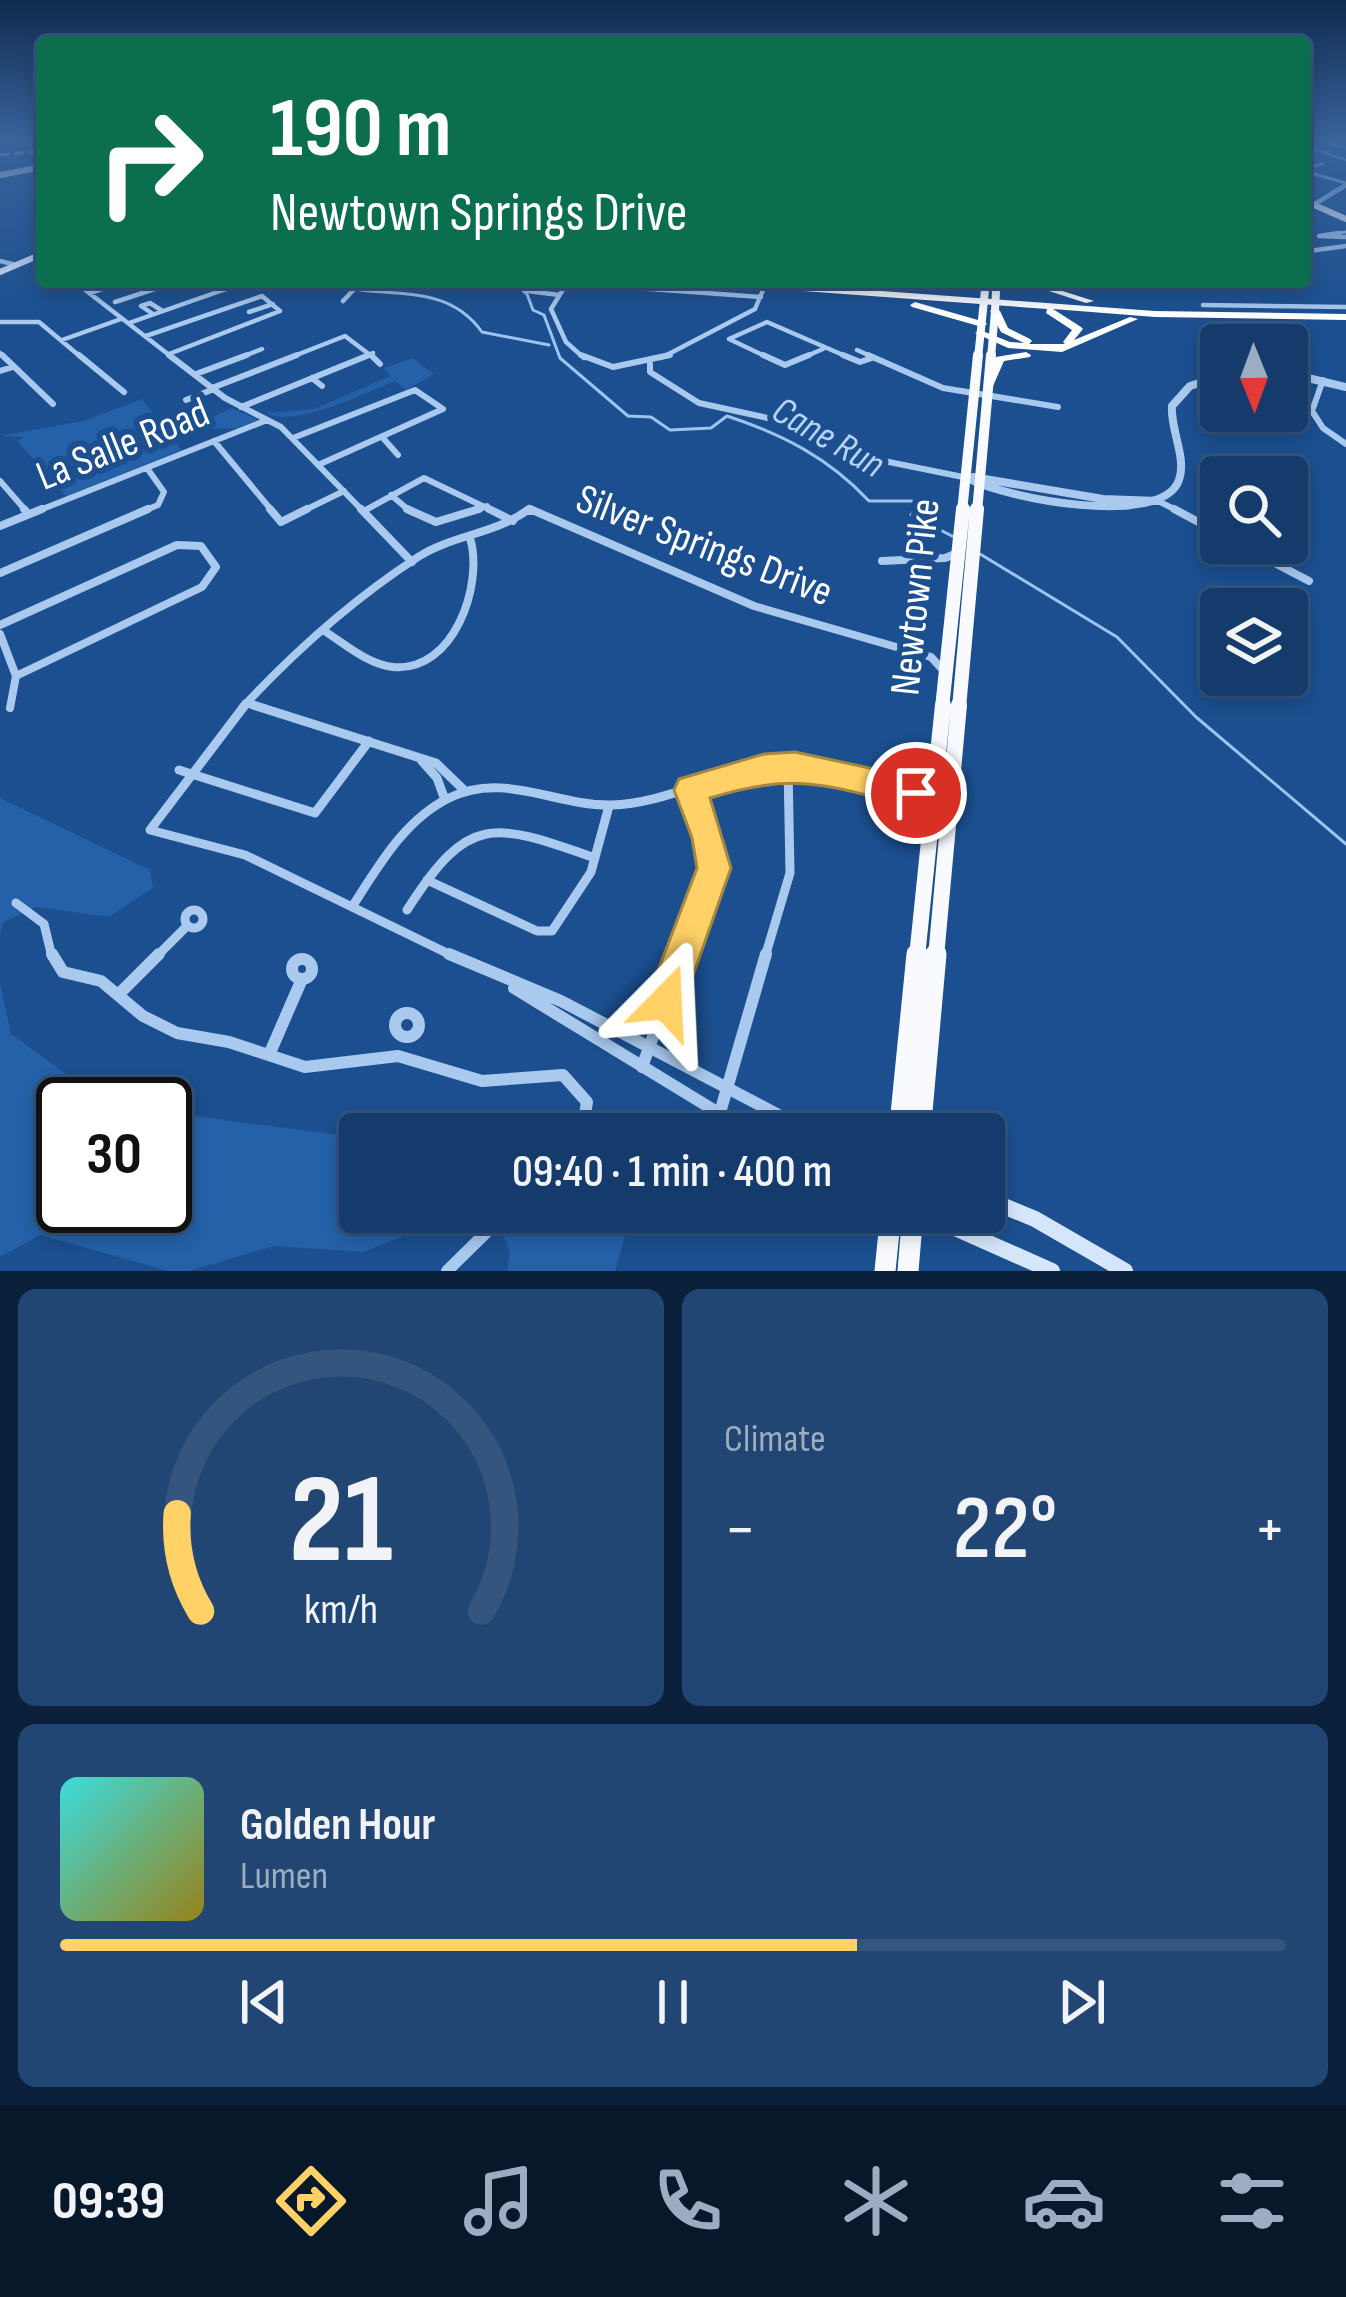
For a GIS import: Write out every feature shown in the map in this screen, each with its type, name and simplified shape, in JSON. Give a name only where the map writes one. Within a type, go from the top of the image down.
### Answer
[{"type":"highway","points":[[801,288],[988,294],[1056,313],[1074,323],[1078,334],[1061,344],[1028,341],[1004,330],[988,294]]},
{"type":"highway","points":[[764,291],[803,288]]},
{"type":"highway","points":[[869,288],[988,294],[1238,318]]},
{"type":"highway","points":[[954,288],[1157,311],[1345,312]]},
{"type":"highway","points":[[1044,288],[1083,300],[1157,311]]},
{"type":"highway","points":[[853,292],[969,316],[992,340],[1062,349],[1137,318],[1345,312]]},
{"type":"highway","name":"Newtown Pike","points":[[901,1113],[961,550],[976,480],[975,394],[988,294]]},
{"type":"highway","name":"Newtown Pike","points":[[922,1113],[976,480],[989,390],[988,294]]},
{"type":"highway","points":[[989,390],[1004,357],[1070,352],[1099,332]]},
{"type":"highway","points":[[946,684],[957,720]]},
{"type":"highway","points":[[885,1271],[889,1233]]},
{"type":"highway","points":[[908,1271],[913,1233]]},
{"type":"main road","points":[[1311,204],[1346,219]]},
{"type":"main road","points":[[0,272],[36,258]]},
{"type":"main road","points":[[1005,1207],[1125,1271]]},
{"type":"main road","points":[[964,1233],[1052,1271]]},
{"type":"street","points":[[1311,251],[1346,246]]},
{"type":"street","points":[[0,261],[16,265]]},
{"type":"street","points":[[82,288],[213,388],[293,438],[412,562]]},
{"type":"street","points":[[89,293],[104,288]]},
{"type":"street","points":[[116,302],[158,288]]},
{"type":"street","points":[[62,340],[163,311],[219,288]]},
{"type":"street","points":[[343,301],[356,288]]},
{"type":"street","points":[[528,291],[548,288]]},
{"type":"street","points":[[560,288],[552,315],[578,355],[601,365],[662,369]]},
{"type":"street","points":[[599,288],[749,296],[764,291]]},
{"type":"street","points":[[749,296],[764,291]]},
{"type":"street","points":[[650,368],[764,291]]},
{"type":"street","points":[[145,336],[260,295],[278,314],[171,356]]},
{"type":"street","points":[[153,314],[141,306],[150,303],[163,311]]},
{"type":"street","points":[[249,312],[273,304]]},
{"type":"street","points":[[1203,305],[1345,312]]},
{"type":"street","points":[[171,356],[280,319]]},
{"type":"street","points":[[0,322],[36,321],[124,392]]},
{"type":"street","points":[[823,349],[782,365],[729,339],[764,322],[860,362],[873,358]]},
{"type":"street","points":[[186,400],[345,336],[373,353],[380,364]]},
{"type":"street","points":[[195,375],[262,350]]},
{"type":"street","points":[[857,350],[935,386],[975,394],[989,390],[1058,407]]},
{"type":"street","points":[[0,353],[52,404]]},
{"type":"street","points":[[240,407],[373,353]]},
{"type":"street","points":[[664,359],[662,369],[671,386]]},
{"type":"street","points":[[0,371],[13,367]]},
{"type":"street","points":[[650,368],[699,403],[768,418],[862,455],[1119,508],[1143,508],[1180,481],[1172,406],[1190,386],[1200,383]]},
{"type":"street","points":[[312,377],[322,386]]},
{"type":"street","points":[[1308,377],[1346,387]]},
{"type":"street","points":[[1323,380],[1312,411],[1317,422],[1346,444]]},
{"type":"street","points":[[293,438],[415,390],[443,409],[318,465]]},
{"type":"street","name":"La Salle Road","points":[[0,526],[268,419]]},
{"type":"street","points":[[383,438],[398,454]]},
{"type":"street","points":[[214,441],[281,522],[344,491]]},
{"type":"street","points":[[0,573],[158,505],[164,492],[146,468]]},
{"type":"street","points":[[364,511],[424,478],[513,521]]},
{"type":"street","points":[[0,481],[28,514]]},
{"type":"street","points":[[391,495],[418,521],[431,524],[488,505]]},
{"type":"street","points":[[1158,501],[1200,523]]},
{"type":"street","name":"Silver Springs Drive","points":[[352,907],[245,855],[150,830],[246,703],[283,664],[427,551],[513,521],[529,509],[754,606],[931,657]]},
{"type":"street","points":[[326,632],[387,667],[423,661],[444,645],[470,592],[477,552],[470,538]]},
{"type":"street","points":[[10,708],[16,676],[0,629],[177,545],[201,546],[216,567],[215,576],[202,587],[16,676]]},
{"type":"street","points":[[887,560],[936,558],[961,550]]},
{"type":"street","points":[[936,558],[959,570]]},
{"type":"street","points":[[1277,564],[1309,581]]},
{"type":"street","points":[[946,684],[931,657],[951,643]]},
{"type":"street","points":[[246,703],[447,769],[465,791]]},
{"type":"street","points":[[179,770],[315,813],[369,741]]},
{"type":"street","points":[[420,759],[437,778],[445,800]]},
{"type":"street","points":[[773,1113],[561,1001],[503,980],[352,907],[414,821],[465,791],[517,785],[568,801],[609,806],[690,790],[743,772],[788,766],[820,768],[934,798]]},
{"type":"street","points":[[720,1113],[790,872],[788,766]]},
{"type":"street","points":[[642,1067],[714,868],[709,838],[690,790]]},
{"type":"street","points":[[916,793],[934,798]]},
{"type":"street","points":[[428,880],[537,931],[552,931],[561,924],[595,858],[609,825],[609,806]]},
{"type":"street","points":[[407,910],[457,843],[492,832],[595,858]]},
{"type":"street","points":[[16,904],[44,924],[57,967],[101,981],[176,1033],[305,1067],[398,1056],[482,1081],[563,1075],[587,1102],[585,1113]]},
{"type":"street","points":[[118,994],[185,927]]},
{"type":"street","points":[[269,1055],[302,979]]},
{"type":"street","points":[[503,980],[714,1113]]},
{"type":"street","points":[[398,1056],[404,1037]]},
{"type":"street","points":[[447,1271],[462,1246],[484,1233]]},
{"type":"shaded area","points":[[413,358],[434,374],[406,390],[395,381],[312,413],[266,413],[314,409],[390,376],[384,368]]},
{"type":"shaded area","points":[[142,399],[163,426],[193,426],[232,408],[258,420],[237,428],[168,431],[181,450],[66,496],[17,441],[25,437],[0,436],[83,421]]},
{"type":"shaded area","points":[[0,798],[150,870],[153,888],[109,917],[36,907],[4,922],[0,933]]},
{"type":"shaded area","points":[[0,982],[11,1034],[70,1077],[36,1077],[36,1233],[192,1233],[192,1116],[339,1135],[339,1233],[412,1233],[362,1252],[274,1246],[189,1271],[169,1271],[40,1235],[0,1257]]},
{"type":"shaded area","points":[[502,1233],[626,1233],[615,1271],[507,1271],[510,1252]]},
{"type":"waterway","name":"Cane Run","points":[[520,288],[533,310],[544,315],[560,358],[628,416],[651,417],[670,430],[711,428],[727,416],[747,423],[821,460],[869,501],[912,501],[917,507],[911,515],[952,536]]},
{"type":"waterway","points":[[360,290],[428,297],[457,308],[482,332],[549,345]]},
{"type":"waterway","name":"Cane Run","points":[[980,554],[1117,637],[1196,717],[1346,844]]},
{"type":"route","points":[[666,1002],[714,868],[714,854],[690,790],[743,772],[795,766],[844,773],[916,793]]}]
